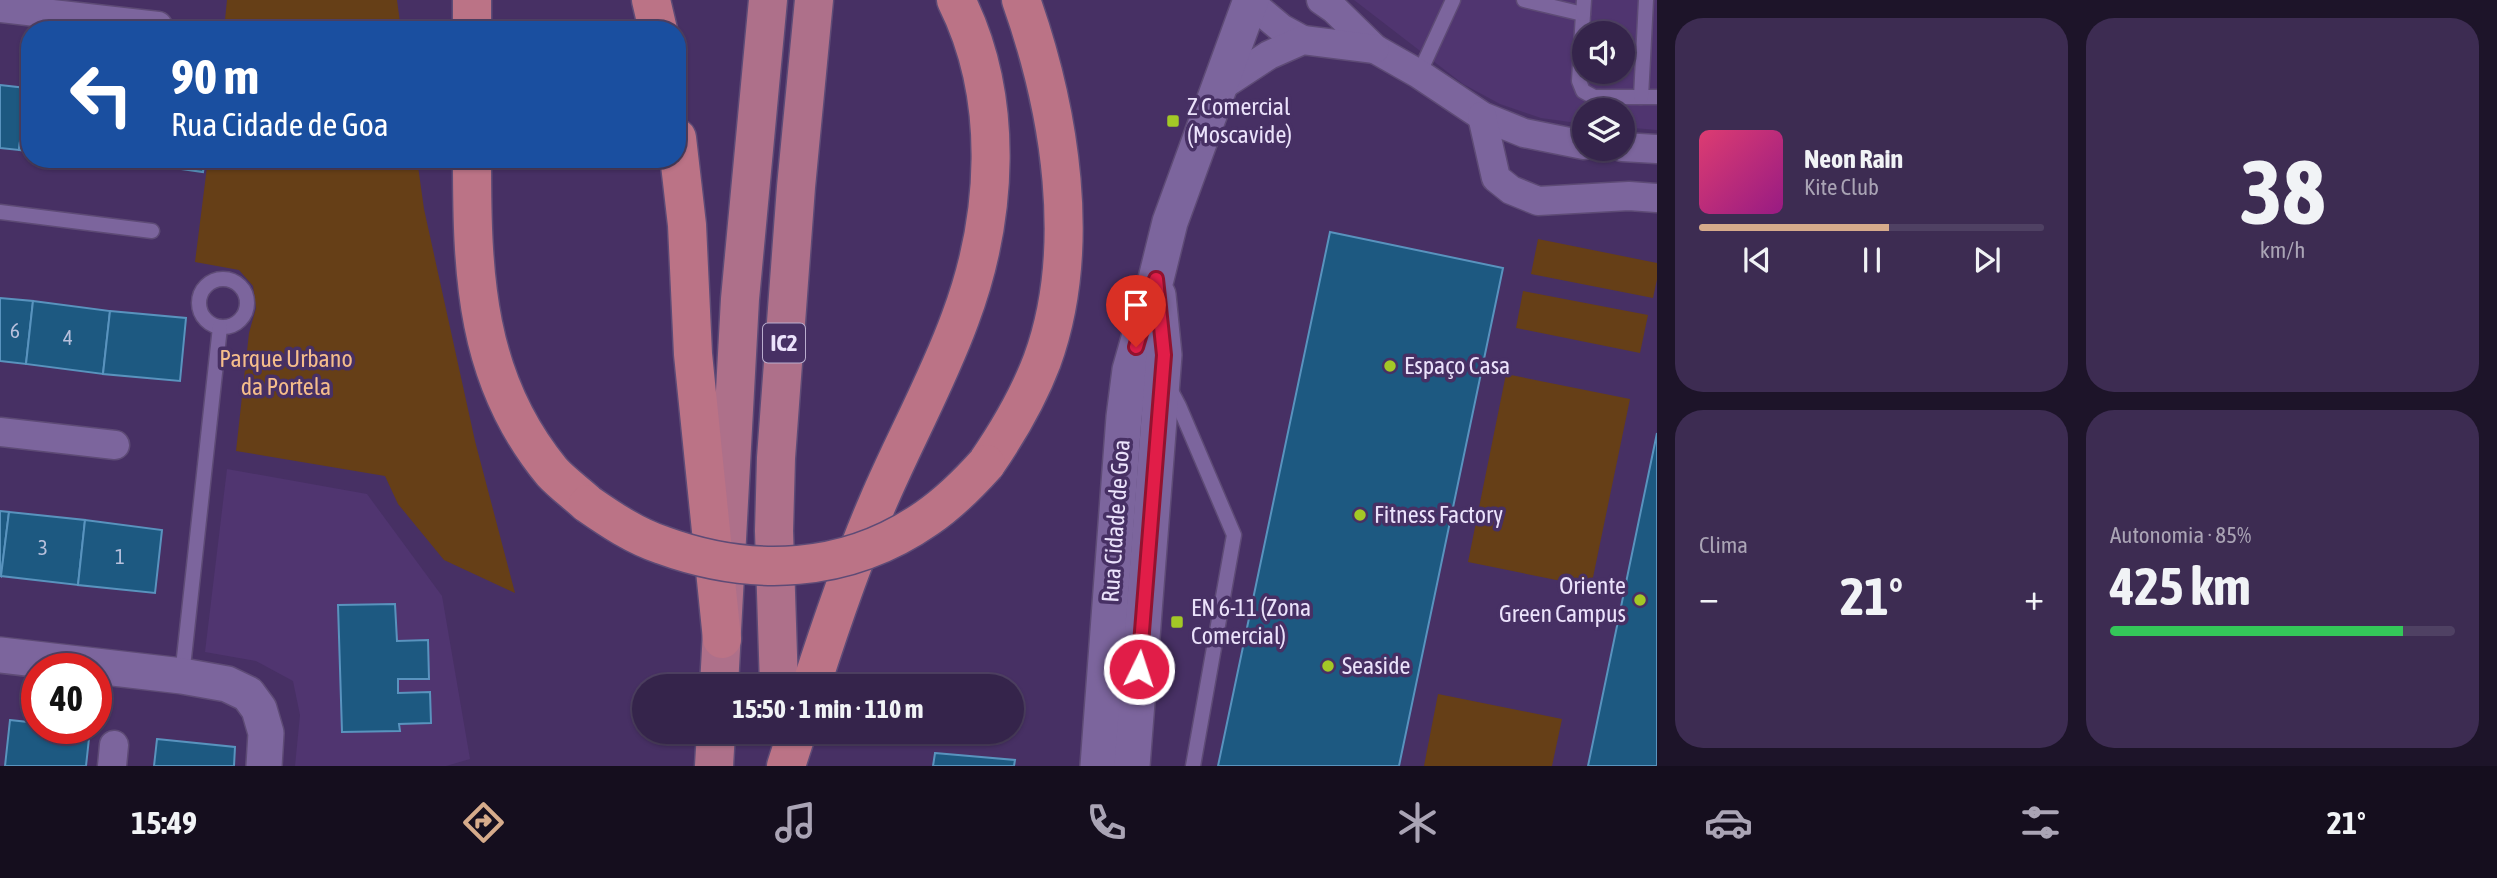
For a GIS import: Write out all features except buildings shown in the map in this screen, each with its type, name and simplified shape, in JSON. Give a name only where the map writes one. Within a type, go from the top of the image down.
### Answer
[{"type":"highway","points":[[472,0],[472,21]]},
{"type":"highway","points":[[651,0],[655,21]]},
{"type":"highway","name":"IC2","points":[[720,674],[740,299],[768,0]]},
{"type":"highway","name":"IC2","points":[[779,674],[774,531],[776,458],[796,187],[814,0]]},
{"type":"highway","points":[[815,674],[853,563],[960,320],[984,233],[990,179],[989,118],[982,73],[967,20],[957,0]]},
{"type":"highway","points":[[472,168],[476,279],[486,342],[501,390],[523,432],[554,474],[588,504],[620,525],[661,545],[706,559],[746,566],[790,567],[833,561],[876,546],[926,519],[962,490],[986,464],[1023,404],[1042,360],[1055,310],[1062,261],[1063,201],[1057,142],[1047,89],[1021,0]]},
{"type":"highway","points":[[680,168],[690,273],[693,354],[722,639]]},
{"type":"highway","points":[[714,766],[715,744]]},
{"type":"highway","points":[[782,744],[784,766]]},
{"type":"highway","points":[[784,766],[792,744]]},
{"type":"street","points":[[1321,0],[1375,49],[1419,74],[1482,117],[1524,133],[1572,143]]},
{"type":"street","points":[[1253,1],[1281,28],[1303,40],[1375,49]]},
{"type":"street","name":"Rua Cidade de Goa","points":[[1098,766],[1124,417],[1130,370],[1170,222],[1217,89],[1253,1]]},
{"type":"street","points":[[0,8],[114,21]]},
{"type":"street","points":[[1217,89],[1269,55],[1303,40]]},
{"type":"street","points":[[1482,117],[1496,178],[1510,190],[1538,201],[1657,198]]},
{"type":"street","points":[[1635,148],[1657,149]]},
{"type":"street","name":"Rua Cidade de Goa","points":[[1132,766],[1164,355],[1156,279]]},
{"type":"street","points":[[0,432],[115,445]]},
{"type":"street","points":[[0,655],[182,676],[227,684],[253,699],[266,727],[264,766]]},
{"type":"lane","points":[[1419,74],[1453,0]]},
{"type":"lane","points":[[1524,0],[1583,7],[1579,81],[1583,91],[1594,97],[1657,97]]},
{"type":"lane","points":[[1641,97],[1646,0]]},
{"type":"lane","points":[[0,212],[152,231]]},
{"type":"lane","points":[[182,676],[220,327]]},
{"type":"lane","points":[[1162,375],[1179,406],[1234,535],[1193,766]]},
{"type":"shaded area","points":[[1354,0],[1657,0],[1657,130],[1635,128],[1635,98],[1572,98],[1572,122],[1541,118],[1500,104],[1463,84]]},
{"type":"shaded area","points":[[227,469],[367,494],[442,596],[470,759],[446,766],[295,766],[300,715],[293,681],[256,661],[205,652]]},
{"type":"green space","points":[[227,0],[397,0],[400,21],[225,21]]},
{"type":"green space","name":"Parque Urbano da Portela","points":[[207,168],[418,168],[424,209],[475,441],[515,593],[444,560],[398,504],[385,476],[236,451],[249,333],[256,308],[253,286],[239,270],[195,262]]},
{"type":"green space","points":[[1538,239],[1657,263],[1653,298],[1531,274]]},
{"type":"green space","points":[[1523,291],[1648,315],[1640,353],[1516,328]]},
{"type":"green space","points":[[1506,374],[1630,399],[1591,587],[1468,562]]},
{"type":"green space","points":[[1438,694],[1562,719],[1552,766],[1424,766]]},
{"type":"place","name":"Z Comercial (Moscavide)","points":[[1173,121]]},
{"type":"place","name":"Espaço Casa","points":[[1390,366]]},
{"type":"place","name":"Fitness Factory","points":[[1360,515]]},
{"type":"place","name":"Oriente Green Campus","points":[[1640,600]]},
{"type":"place","name":"EN 6-11 (Zona Comercial)","points":[[1177,622]]},
{"type":"place","name":"Seaside","points":[[1328,666]]},
{"type":"route","points":[[1136,347],[1156,279],[1164,355],[1139,669]]}]
